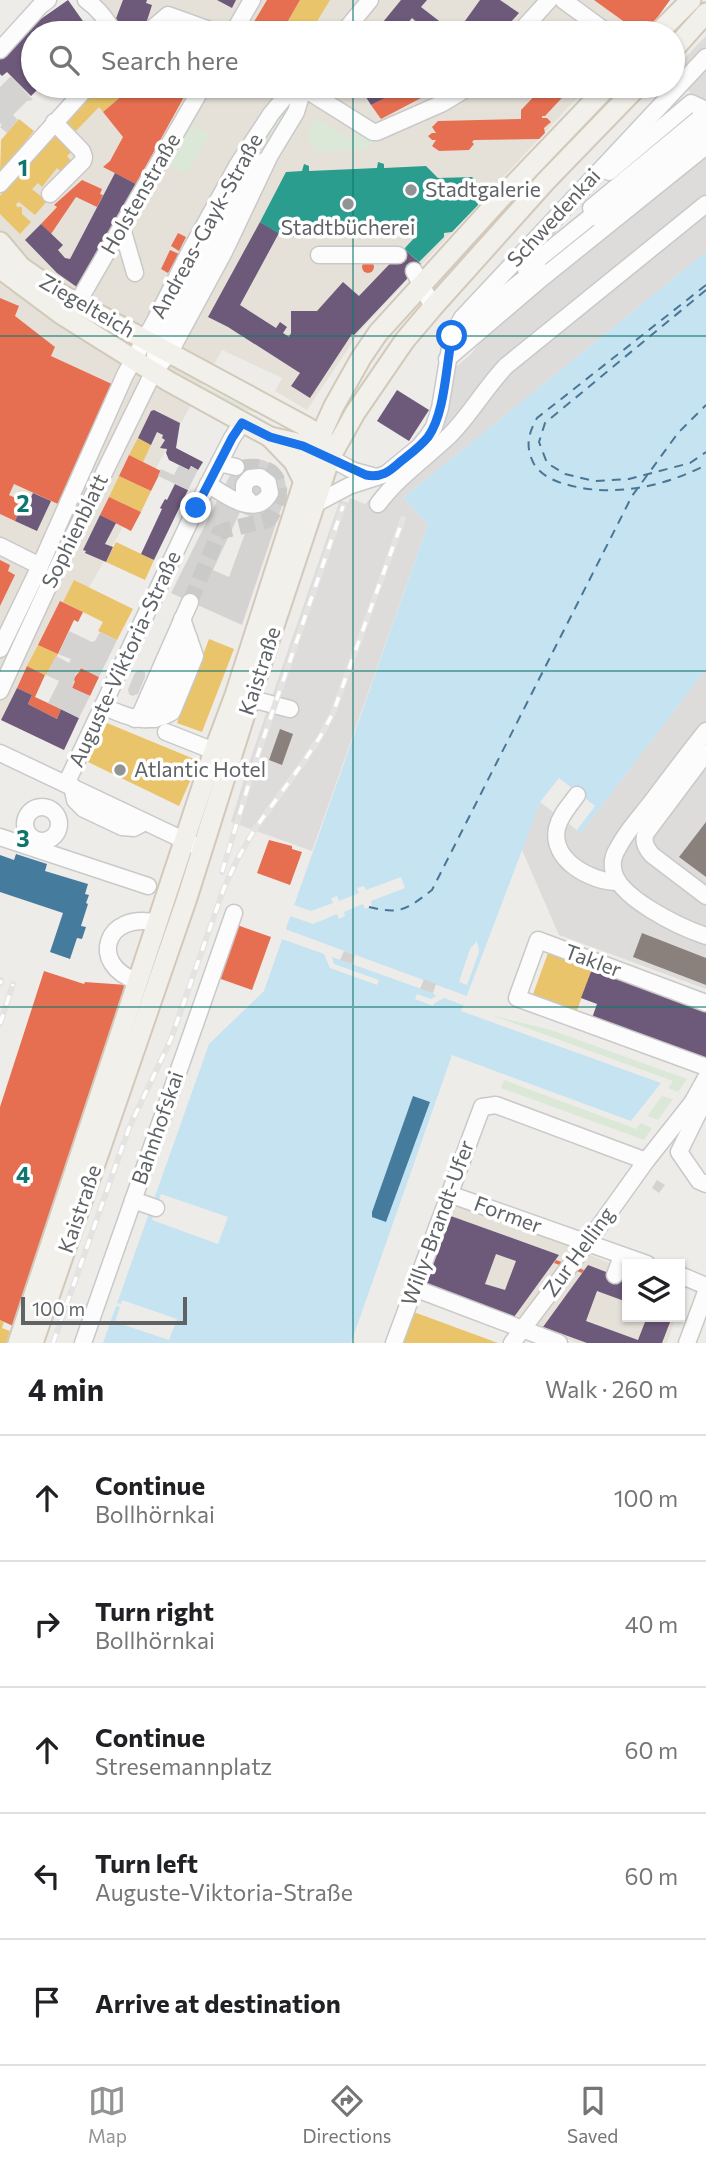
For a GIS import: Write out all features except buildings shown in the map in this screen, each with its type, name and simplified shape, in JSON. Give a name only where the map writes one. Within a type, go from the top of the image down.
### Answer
[{"type":"main road","points":[[670,21],[691,0]]},
{"type":"main road","points":[[685,37],[706,13]]},
{"type":"main road","name":"Kaistraße","points":[[57,1233],[214,751],[243,697],[315,504],[321,448],[334,406],[361,358],[418,279],[498,201],[597,98]]},
{"type":"main road","name":"Kaistraße","points":[[18,1343],[57,1233],[187,898],[303,481],[321,448],[355,413],[405,340],[546,181],[626,98]]},
{"type":"main road","name":"Ziegelteich","points":[[0,242],[21,267],[57,292],[157,345],[321,448]]},
{"type":"main road","name":"Ziegelteich","points":[[0,265],[6,273],[61,314],[153,373],[270,437]]},
{"type":"main road","points":[[270,437],[321,448]]},
{"type":"main road","points":[[270,437],[293,462],[303,481]]},
{"type":"main road","name":"Kaistraße","points":[[33,1343],[47,1261]]},
{"type":"street","points":[[26,21],[48,0]]},
{"type":"street","points":[[86,0],[107,21]]},
{"type":"street","points":[[240,21],[252,0]]},
{"type":"street","points":[[353,21],[370,0]]},
{"type":"street","points":[[530,21],[549,0]]},
{"type":"street","points":[[563,0],[592,21]]},
{"type":"street","points":[[156,21],[167,7],[194,21]]},
{"type":"street","points":[[0,50],[21,27]]},
{"type":"street","name":"Schwedenkai","points":[[685,79],[706,57]]},
{"type":"street","points":[[0,184],[77,98]]},
{"type":"street","name":"Holstenstraße","points":[[78,302],[197,98]]},
{"type":"street","name":"Andreas-Gayk-Straße","points":[[157,345],[180,269],[237,166],[285,98]]},
{"type":"street","name":"Andreas-Gayk-Straße","points":[[157,345],[262,176],[270,155],[296,112],[300,98]]},
{"type":"street","points":[[320,98],[373,132],[451,98]]},
{"type":"street","name":"Schwedenkai","points":[[452,342],[488,290],[667,98]]},
{"type":"street","points":[[575,195],[596,183],[691,103],[705,113]]},
{"type":"street","points":[[531,243],[705,113]]},
{"type":"street","points":[[488,290],[705,113]]},
{"type":"street","points":[[315,504],[349,486],[390,470],[419,447],[428,436],[440,408],[452,342],[705,113]]},
{"type":"street","points":[[50,194],[84,157],[54,122]]},
{"type":"street","points":[[452,342],[706,129]]},
{"type":"street","points":[[452,342],[706,137]]},
{"type":"street","points":[[452,342],[542,278],[706,146]]},
{"type":"street","points":[[157,345],[252,172],[270,155]]},
{"type":"street","points":[[378,504],[392,486],[452,433],[488,384],[506,366],[706,204]]},
{"type":"street","points":[[122,228],[130,266]]},
{"type":"street","points":[[319,255],[398,255]]},
{"type":"street","points":[[418,279],[433,307]]},
{"type":"street","name":"Sophienblatt","points":[[0,649],[134,360],[157,345]]},
{"type":"street","name":"Sophienblatt","points":[[0,691],[153,373],[157,345]]},
{"type":"street","name":"Auguste-Viktoria-Straße","points":[[48,808],[66,783],[208,484],[242,423]]},
{"type":"street","points":[[321,448],[366,475],[377,477]]},
{"type":"street","points":[[219,463],[236,467]]},
{"type":"street","points":[[208,484],[236,501],[255,505],[264,501],[270,493],[268,483],[260,477],[250,478],[244,485],[244,495],[251,502]]},
{"type":"street","points":[[0,546],[40,566]]},
{"type":"street","points":[[135,719],[143,708],[190,602]]},
{"type":"street","points":[[103,706],[135,719],[155,719],[172,712],[195,656],[182,619]]},
{"type":"street","points":[[243,697],[290,709]]},
{"type":"street","points":[[706,731],[618,848],[613,866],[618,882],[655,913],[680,927],[706,936]]},
{"type":"street","points":[[166,732],[214,751]]},
{"type":"street","points":[[706,752],[646,833],[644,841],[652,855],[706,896]]},
{"type":"street","points":[[0,753],[202,849]]},
{"type":"street","points":[[577,795],[561,818],[556,835],[558,850],[591,877],[618,882]]},
{"type":"street","points":[[0,837],[148,886]]},
{"type":"street","name":"Bahnhofskai","points":[[83,1343],[144,1203],[234,913]]},
{"type":"street","points":[[137,981],[124,977],[114,967],[108,954],[110,941],[124,923],[139,920],[157,923]]},
{"type":"street","name":"Takler","points":[[706,1003],[538,940],[517,998],[561,1023],[706,1067]]},
{"type":"street","name":"Zur Helling","points":[[512,1343],[692,1103],[706,1079]]},
{"type":"street","points":[[706,1097],[679,1152],[699,1181],[706,1184]]},
{"type":"street","name":"Willy-Brandt-Ufer","points":[[394,1343],[478,1112],[485,1105],[496,1105],[646,1161]]},
{"type":"street","name":"Former","points":[[449,1194],[631,1259]]},
{"type":"street","points":[[615,1275],[622,1256]]},
{"type":"street","points":[[685,1277],[706,1286]]},
{"type":"street","points":[[414,1288],[559,1343]]},
{"type":"street","points":[[687,1343],[706,1292]]},
{"type":"shaded area","points":[[92,0],[670,0],[655,21],[103,21]]},
{"type":"shaded area","points":[[706,36],[706,108],[685,87],[685,58]]},
{"type":"shaded area","points":[[71,98],[577,98],[360,331],[307,410],[275,391],[282,378],[222,350],[81,602],[28,704],[75,727],[64,750],[0,719],[0,192]]},
{"type":"shaded area","points":[[706,156],[706,252],[403,498],[428,524],[312,851],[231,822],[340,500],[348,503],[350,498],[365,504],[423,450],[451,371],[471,354],[487,333]]},
{"type":"shaded area","points":[[706,669],[706,989],[559,935],[522,850],[540,802],[581,833]]},
{"type":"shaded area","points":[[451,1200],[576,1246],[516,1322],[418,1286]]},
{"type":"shaded area","points":[[590,1255],[622,1268],[622,1322],[674,1322],[667,1343],[578,1343],[533,1327]]},
{"type":"green space","points":[[284,108],[289,111],[258,156],[253,153]]},
{"type":"green space","points":[[315,118],[350,138],[357,130],[371,136],[372,144],[367,150],[317,152],[307,136]]},
{"type":"green space","points":[[189,123],[210,134],[187,175],[167,164]]},
{"type":"green space","points":[[185,376],[297,429],[296,432],[257,413],[216,402],[182,382]]},
{"type":"green space","points":[[491,1015],[551,1030],[687,1079],[678,1092],[668,1088],[673,1081]]},
{"type":"green space","points":[[504,1080],[636,1129],[641,1123],[652,1128],[644,1140],[501,1088]]},
{"type":"green space","points":[[662,1096],[673,1099],[658,1120],[647,1116]]},
{"type":"water","points":[[706,252],[706,669],[581,833],[540,803],[461,1011],[661,1083],[631,1121],[452,1055],[351,1343],[103,1343],[209,1044],[264,991],[428,524],[403,498]]},
{"type":"pier","points":[[559,778],[595,806],[577,830],[540,802]]},
{"type":"pier","points":[[401,877],[405,888],[371,901],[372,906],[365,909],[363,904],[344,912],[345,916],[339,919],[337,914],[313,924],[290,916],[294,905],[311,911],[333,903],[331,898],[337,896],[339,901],[359,893],[357,888],[364,886],[366,890]]},
{"type":"pier","points":[[285,929],[467,996],[463,1005],[444,998],[433,1006],[415,999],[417,994],[431,999],[436,996],[433,993],[332,957],[334,964],[379,980],[377,985],[330,968],[324,954],[282,939]]},
{"type":"pier","points":[[477,941],[479,952],[467,985],[459,982],[470,949]]},
{"type":"pier","points":[[161,1194],[228,1217],[218,1244],[152,1220]]},
{"type":"pier","points":[[122,1300],[177,1319],[169,1340],[115,1322],[120,1307],[116,1306],[117,1303],[121,1304]]},
{"type":"ferry route","points":[[706,285],[537,418],[531,430],[529,446],[534,464],[547,477],[565,484],[601,490],[655,484],[706,465]]},
{"type":"ferry route","points":[[706,290],[545,423],[539,442],[547,463],[565,474],[594,481],[629,479],[690,463],[706,452]]},
{"type":"ferry route","points":[[369,907],[403,909],[432,890],[632,496],[678,433],[706,405]]},
{"type":"tunnel","points":[[190,602],[219,533],[268,520],[276,506],[279,489],[274,475],[258,467],[236,467]]},
{"type":"railway","points":[[222,872],[256,760],[343,506]]},
{"type":"railway","points":[[53,1343],[129,1128],[171,1039],[224,888],[254,830],[302,764],[333,713],[403,519]]},
{"type":"railway","points":[[0,984],[1,980]]},
{"type":"railway","points":[[0,1024],[13,984]]},
{"type":"place","name":"Stadtgalerie","points":[[411,190]]},
{"type":"place","name":"Stadtbücherei","points":[[348,204]]},
{"type":"place","name":"Atlantic Hotel","points":[[120,770]]},
{"type":"route","points":[[196,508],[242,423],[270,437],[303,446],[366,475],[377,477],[386,474],[419,447],[434,427],[440,408],[452,336]]}]
